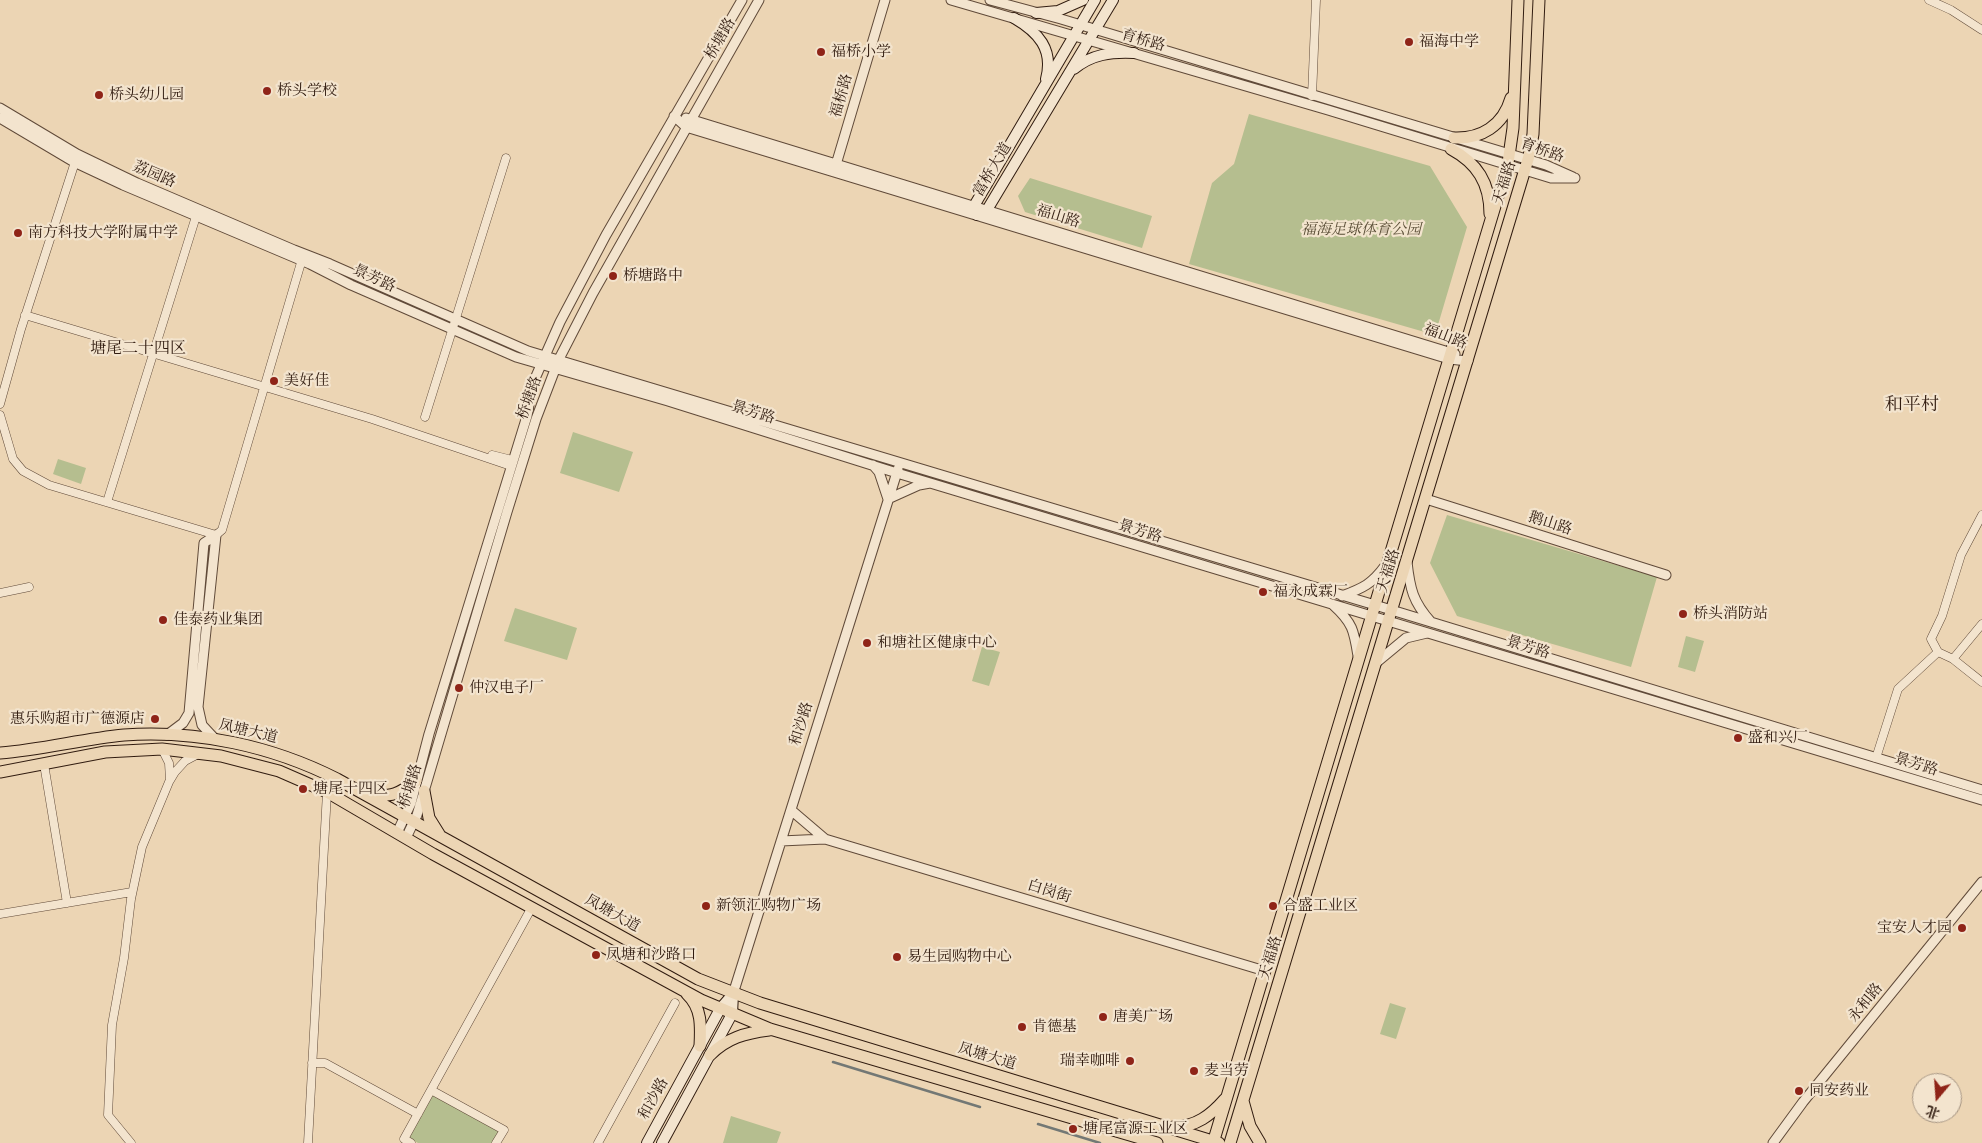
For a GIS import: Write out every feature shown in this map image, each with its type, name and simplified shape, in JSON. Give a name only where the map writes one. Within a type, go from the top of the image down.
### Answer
[{"type":"main road","points":[[1036,13],[1058,11],[1083,0]]},
{"type":"main road","name":"富桥大道","points":[[1095,0],[1042,90],[976,210],[987,210],[1112,0]]},
{"type":"main road","name":"天福路","points":[[1215,1143],[1508,160],[1513,128],[1518,0]]},
{"type":"main road","name":"天福路","points":[[1230,1143],[1526,165],[1533,134],[1539,0]]},
{"type":"main road","points":[[1014,18],[1037,34],[1046,51],[1047,77],[1042,90]]},
{"type":"main road","points":[[1068,75],[1083,62],[1094,57],[1118,52],[1134,53]]},
{"type":"main road","points":[[1488,229],[1490,202],[1486,187],[1472,163],[1452,143],[1489,131],[1505,113],[1514,87]]},
{"type":"main road","name":"凤塘大道","points":[[0,754],[123,736],[167,735],[215,739],[260,749],[301,762],[365,794],[698,979],[734,994],[1215,1143]]},
{"type":"main road","name":"凤塘大道","points":[[0,772],[105,752],[162,749],[235,759],[279,771],[327,792],[401,836],[720,1009],[770,1030],[1156,1143]]},
{"type":"main road","points":[[365,794],[388,796],[397,794],[416,781]]},
{"type":"main road","points":[[424,791],[429,818],[444,838]]},
{"type":"main road","points":[[682,989],[692,998],[698,1009],[701,1027],[700,1046]]},
{"type":"main road","name":"和沙路","points":[[647,1143],[720,1009],[734,994]]},
{"type":"main road","name":"和沙路","points":[[662,1143],[732,1014],[734,994]]},
{"type":"main road","points":[[710,1055],[728,1040],[735,1037],[770,1030]]},
{"type":"main road","points":[[1164,1127],[1190,1125],[1201,1120],[1210,1114],[1228,1095]]},
{"type":"main road","points":[[1243,1101],[1250,1126],[1260,1143]]},
{"type":"street","name":"桥塘路","points":[[410,819],[411,803],[416,781],[511,463],[527,416],[533,383],[540,364],[606,235],[742,0]]},
{"type":"street","name":"桥塘路","points":[[401,836],[424,791],[507,512],[536,419],[555,368],[593,293],[759,0]]},
{"type":"street","name":"福桥路","points":[[835,168],[885,0]]},
{"type":"street","name":"育桥路","points":[[951,0],[1328,110],[1452,143]]},
{"type":"street","name":"育桥路","points":[[990,0],[1080,25],[1312,96],[1452,143],[1526,165]]},
{"type":"street","points":[[1312,96],[1316,0]]},
{"type":"street","points":[[1929,0],[1951,10],[1982,30]]},
{"type":"street","name":"荔园路","points":[[0,108],[76,158]]},
{"type":"street","name":"福山路","points":[[674,116],[688,123],[1450,355]]},
{"type":"street","name":"荔园路","points":[[0,118],[76,158],[137,183],[198,213],[302,257]]},
{"type":"street","points":[[0,404],[6,376],[76,158]]},
{"type":"street","points":[[425,418],[506,158]]},
{"type":"street","name":"福山路","points":[[987,210],[1468,361]]},
{"type":"street","points":[[107,502],[198,213]]},
{"type":"street","points":[[215,739],[202,725],[198,707],[216,535],[218,526],[225,516],[265,387],[302,257]]},
{"type":"street","name":"景芳路","points":[[302,257],[454,324],[520,348],[1342,596],[1429,632],[1982,800]]},
{"type":"street","points":[[25,315],[372,419],[465,451],[511,463]]},
{"type":"street","name":"景芳路","points":[[454,324],[516,357],[668,401],[896,473],[1332,603],[1373,610]]},
{"type":"street","points":[[0,415],[13,459],[23,472],[49,485],[216,535]]},
{"type":"street","name":"和沙路","points":[[734,994],[899,463]]},
{"type":"street","points":[[872,465],[879,472],[888,498],[919,485],[932,483]]},
{"type":"street","name":"鹅山路","points":[[1426,499],[1666,575]]},
{"type":"street","points":[[1982,515],[1961,555],[1942,616],[1931,639],[1938,652],[1953,659],[1982,682]]},
{"type":"street","points":[[167,735],[183,722],[189,713],[204,543],[216,535]]},
{"type":"street","points":[[1407,562],[1411,592],[1419,609],[1431,622]]},
{"type":"street","points":[[1342,596],[1363,588],[1375,579],[1387,564]]},
{"type":"street","points":[[0,593],[30,587]]},
{"type":"street","points":[[1332,603],[1346,617],[1353,630],[1359,658]]},
{"type":"street","name":"景芳路","points":[[1391,616],[1431,622],[1982,790]]},
{"type":"street","points":[[1953,659],[1982,624]]},
{"type":"street","points":[[1377,662],[1406,638],[1429,632]]},
{"type":"street","points":[[1876,758],[1898,689],[1938,652]]},
{"type":"street","points":[[162,749],[169,763],[169,782]]},
{"type":"street","points":[[131,1143],[108,1115],[112,1025],[124,958],[132,892],[142,848],[169,782],[180,766],[200,753]]},
{"type":"street","points":[[44,764],[67,903]]},
{"type":"street","points":[[308,1143],[327,792]]},
{"type":"street","points":[[791,810],[825,839]]},
{"type":"street","points":[[781,841],[825,839]]},
{"type":"street","name":"白岗街","points":[[825,839],[1265,971]]},
{"type":"street","name":"永和路","points":[[1773,1143],[1809,1094],[1982,882]]},
{"type":"street","points":[[0,914],[132,892]]},
{"type":"street","points":[[411,1143],[404,1139],[532,907]]},
{"type":"street","points":[[598,1143],[675,1003]]},
{"type":"street","points":[[312,1063],[324,1063],[418,1114]]},
{"type":"street","points":[[431,1090],[504,1130],[496,1143]]},
{"type":"green space","name":"福海足球体育公园","points":[[1249,114],[1430,166],[1467,227],[1435,335],[1189,264],[1212,183],[1234,164]]},
{"type":"green space","points":[[1030,178],[1152,216],[1142,248],[1025,212],[1018,196]]},
{"type":"green space","points":[[573,432],[633,452],[619,492],[560,473]]},
{"type":"green space","points":[[58,459],[86,468],[81,484],[53,474]]},
{"type":"green space","points":[[1447,515],[1657,577],[1631,667],[1457,616],[1430,563]]},
{"type":"green space","points":[[515,608],[577,628],[567,660],[504,641]]},
{"type":"green space","points":[[1686,636],[1704,641],[1695,672],[1678,667]]},
{"type":"green space","points":[[982,647],[1000,652],[989,686],[972,681]]},
{"type":"green space","points":[[1390,1003],[1406,1008],[1396,1039],[1380,1034]]},
{"type":"green space","points":[[433,1095],[499,1131],[492,1143],[418,1143],[409,1138]]},
{"type":"green space","points":[[731,1116],[781,1132],[777,1143],[723,1143]]},
{"type":"waterway","points":[[833,1062],[980,1107]]},
{"type":"waterway","points":[[1038,1124],[1100,1143]]},
{"type":"place","name":"福海中学","points":[[1409,42]]},
{"type":"place","name":"福桥小学","points":[[821,52]]},
{"type":"place","name":"桥头学校","points":[[267,91]]},
{"type":"place","name":"桥头幼儿园","points":[[99,95]]},
{"type":"place","name":"南方科技大学附属中学","points":[[18,233]]},
{"type":"place","name":"桥塘路中","points":[[613,276]]},
{"type":"place","name":"美好佳","points":[[274,381]]},
{"type":"place","name":"福永成霖厂","points":[[1263,592]]},
{"type":"place","name":"桥头消防站","points":[[1683,614]]},
{"type":"place","name":"佳泰药业集团","points":[[163,620]]},
{"type":"place","name":"和塘社区健康中心","points":[[867,643]]},
{"type":"place","name":"仲汉电子厂","points":[[459,688]]},
{"type":"place","name":"惠乐购超市广德源店","points":[[155,719]]},
{"type":"place","name":"盛和兴厂","points":[[1738,738]]},
{"type":"place","name":"塘尾十四区","points":[[303,789]]},
{"type":"place","name":"新领汇购物广场","points":[[706,906]]},
{"type":"place","name":"合盛工业区","points":[[1273,906]]},
{"type":"place","name":"宝安人才园","points":[[1962,928]]},
{"type":"place","name":"凤塘和沙路口","points":[[596,955]]},
{"type":"place","name":"易生园购物中心","points":[[897,957]]},
{"type":"place","name":"唐美广场","points":[[1103,1017]]},
{"type":"place","name":"肯德基","points":[[1022,1027]]},
{"type":"place","name":"瑞幸咖啡","points":[[1130,1061]]},
{"type":"place","name":"麦当劳","points":[[1194,1071]]},
{"type":"place","name":"同安药业","points":[[1799,1091]]},
{"type":"place","name":"塘尾富源工业区","points":[[1073,1129]]},
{"type":"district","name":"塘尾二十四区","points":[[138,349]]},
{"type":"district","name":"和平村","points":[[1912,406]]}]
